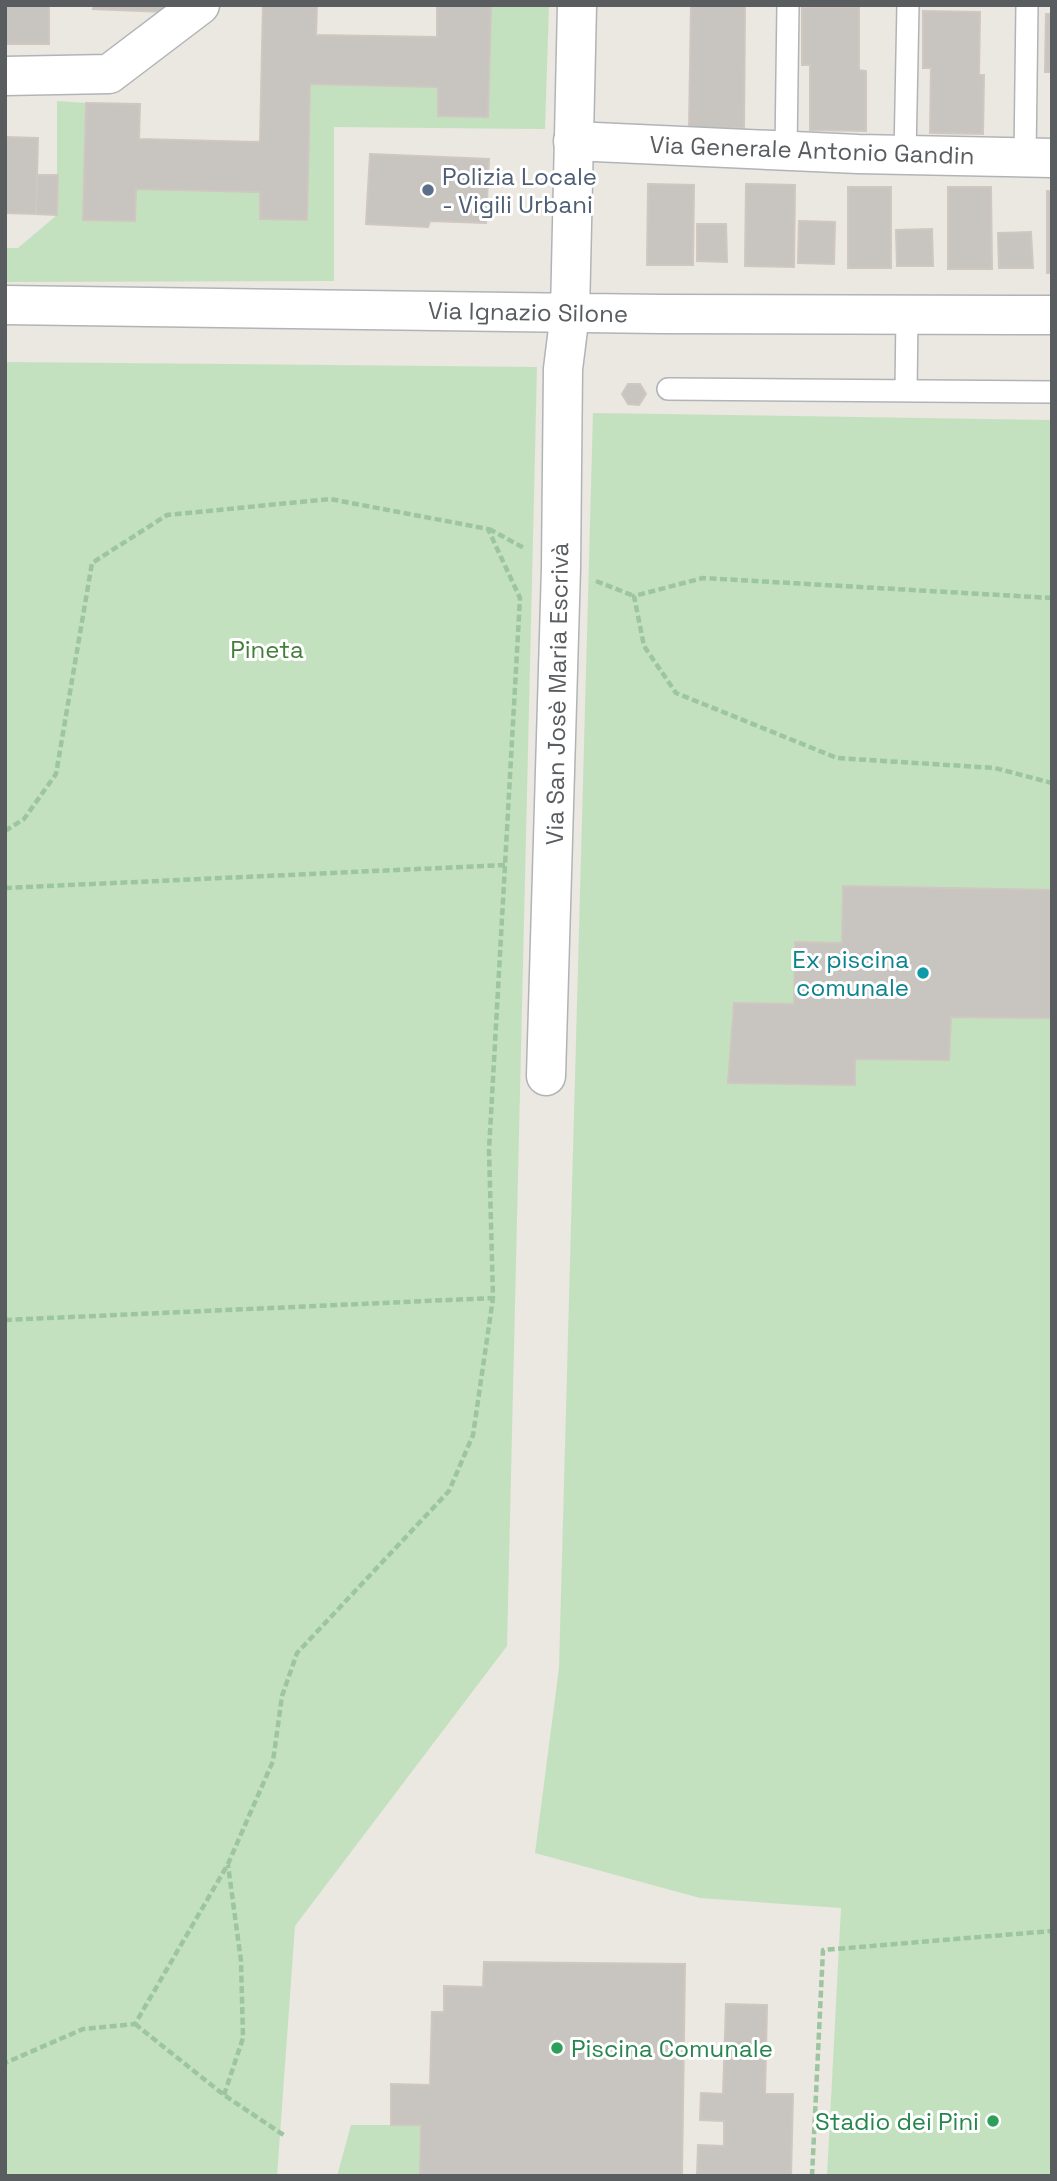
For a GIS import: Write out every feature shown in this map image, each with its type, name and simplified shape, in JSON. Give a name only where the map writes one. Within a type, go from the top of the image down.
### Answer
[{"type":"street","points":[[5,76],[109,74],[200,5]]},
{"type":"street","name":"Via San Josè Maria Escrivà","points":[[546,1076],[561,568],[563,369],[570,313],[577,5]]},
{"type":"street","name":"Via Generale Antonio Gandin","points":[[573,141],[1038,158]]},
{"type":"street","name":"Via Ignazio Silone","points":[[5,305],[570,313],[1052,315]]},
{"type":"lane","points":[[786,150],[788,5]]},
{"type":"lane","points":[[905,155],[908,5]]},
{"type":"lane","points":[[1027,5],[1038,158]]},
{"type":"lane","points":[[906,391],[907,315]]},
{"type":"lane","points":[[668,389],[1052,393]]},
{"type":"path","points":[[5,831],[24,819],[56,774],[92,563],[167,515],[330,499],[488,529],[520,598],[489,1150],[493,1298],[473,1435],[449,1491],[297,1653],[282,1696],[273,1761],[228,1864],[135,2024]]},
{"type":"path","points":[[1052,598],[703,578],[634,596],[644,646],[676,693],[837,758],[995,768],[1052,783]]},
{"type":"path","points":[[5,888],[505,865]]},
{"type":"path","points":[[5,1320],[493,1298]]},
{"type":"path","points":[[224,2095],[243,2038],[241,1961],[228,1864]]},
{"type":"path","points":[[812,2176],[823,1950],[1052,1931]]},
{"type":"path","points":[[5,2063],[83,2029],[135,2024],[224,2095],[285,2136]]},
{"type":"green space","points":[[491,5],[549,5],[545,129],[334,127],[334,281],[5,282],[5,248],[18,248],[57,215],[57,101],[86,103],[83,220],[135,221],[136,189],[260,192],[260,219],[307,220],[310,84],[438,87],[438,116],[488,117]]},
{"type":"green space","name":"Pineta","points":[[5,362],[537,367],[507,1646],[295,1926],[277,2176],[5,2176]]},
{"type":"green space","points":[[593,413],[1052,420],[1052,2176],[827,2176],[841,1908],[700,1898],[535,1853],[559,1668]]},
{"type":"green space","points":[[351,2125],[421,2125],[420,2176],[337,2176]]},
{"type":"building","points":[[5,5],[49,5],[49,44],[5,44]]},
{"type":"building","points":[[94,5],[164,5],[164,12],[93,9]]},
{"type":"building","points":[[263,5],[317,5],[316,35],[437,37],[437,5],[491,5],[488,117],[438,116],[438,87],[310,84],[307,220],[260,219],[260,192],[136,189],[135,221],[83,220],[86,103],[140,104],[139,139],[260,142]]},
{"type":"building","points":[[691,5],[745,5],[744,128],[689,128]]},
{"type":"building","points":[[802,7],[859,7],[859,70],[866,71],[866,131],[810,130],[810,65],[802,65]]},
{"type":"building","points":[[923,11],[980,12],[979,75],[984,75],[983,134],[930,133],[931,68],[923,68]]},
{"type":"building","points":[[1046,14],[1052,14],[1052,72],[1045,72]]},
{"type":"building","points":[[5,137],[38,138],[36,214],[5,213]]},
{"type":"building","name":"Polizia Locale - Vigili Urbani","points":[[370,154],[489,159],[486,223],[430,221],[428,227],[366,224]]},
{"type":"building","points":[[37,175],[58,175],[57,215],[36,214]]},
{"type":"building","points":[[648,184],[694,185],[693,265],[647,265]]},
{"type":"building","points":[[746,184],[795,185],[794,267],[745,266]]},
{"type":"building","points":[[848,187],[891,187],[891,268],[848,268]]},
{"type":"building","points":[[948,187],[991,187],[992,269],[948,269]]},
{"type":"building","points":[[1047,191],[1052,191],[1052,273],[1047,273]]},
{"type":"building","points":[[799,221],[835,222],[834,264],[798,263]]},
{"type":"building","points":[[697,224],[726,224],[727,262],[697,261]]},
{"type":"building","points":[[932,229],[933,266],[897,266],[896,230]]},
{"type":"building","points":[[1031,232],[1033,268],[999,268],[998,233]]},
{"type":"building","points":[[628,384],[640,384],[646,394],[639,405],[628,404],[622,394]]},
{"type":"building","name":"Ex piscina comunale","points":[[843,886],[1052,890],[1052,1018],[951,1017],[949,1060],[855,1059],[855,1085],[728,1083],[734,1003],[794,1004],[795,942],[842,943]]},
{"type":"building","name":"Piscina Comunale","points":[[484,1962],[685,1964],[682,2176],[420,2176],[421,2125],[391,2125],[391,2084],[430,2085],[432,2012],[444,2012],[444,1986],[483,1987]]},
{"type":"building","points":[[726,2004],[767,2005],[765,2094],[793,2094],[791,2176],[697,2176],[698,2145],[724,2146],[724,2121],[700,2120],[701,2093],[723,2094]]},
{"type":"place","name":"Polizia Locale - Vigili Urbani","points":[[428,190]]},
{"type":"place","name":"Ex piscina comunale","points":[[923,973]]},
{"type":"place","name":"Piscina Comunale","points":[[557,2048]]},
{"type":"place","name":"Stadio dei Pini","points":[[993,2121]]}]
